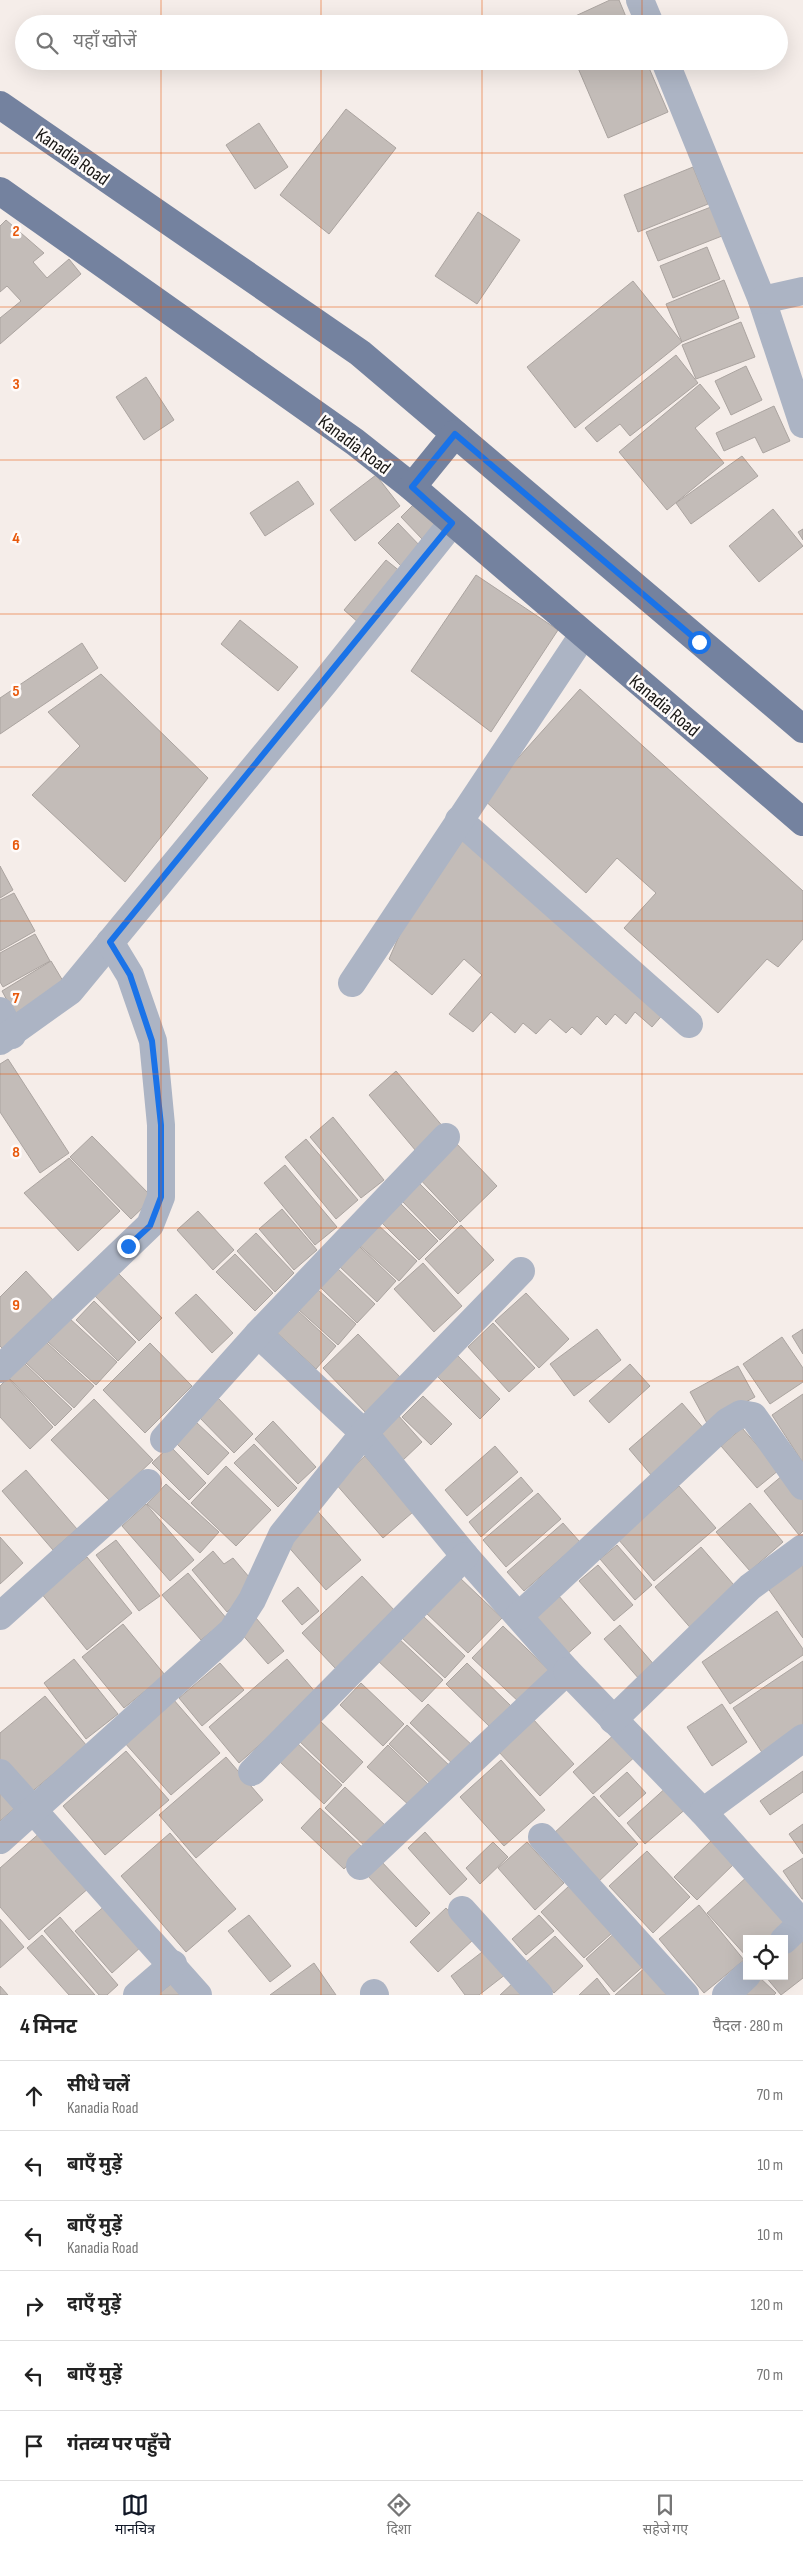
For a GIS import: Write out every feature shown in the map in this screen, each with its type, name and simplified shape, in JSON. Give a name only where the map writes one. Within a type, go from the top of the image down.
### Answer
[{"type":"main road","name":"Kanadia Road","points":[[0,105],[360,353],[803,729]]},
{"type":"main road","name":"Kanadia Road","points":[[0,191],[355,442],[412,487],[803,822]]},
{"type":"main road","points":[[412,487],[455,434]]},
{"type":"street","points":[[640,0],[646,15]]},
{"type":"street","points":[[669,70],[762,300],[803,424]]},
{"type":"street","points":[[762,300],[803,291]]},
{"type":"street","points":[[4,1029],[70,991],[452,523]]},
{"type":"street","points":[[352,983],[583,635]]},
{"type":"street","points":[[459,820],[690,1024]]},
{"type":"street","points":[[0,1369],[150,1226],[161,1197],[161,1125],[152,1041],[130,975],[110,942]]},
{"type":"street","points":[[164,1439],[258,1334],[446,1137]]},
{"type":"street","points":[[0,1840],[232,1631],[252,1600],[282,1535],[364,1433],[521,1271]]},
{"type":"street","points":[[258,1334],[364,1433],[465,1556],[567,1671],[703,1812],[798,1927]]},
{"type":"street","points":[[518,1616],[727,1422],[741,1414],[752,1416],[803,1486]]},
{"type":"street","points":[[0,1616],[148,1483]]},
{"type":"street","points":[[613,1720],[750,1587],[803,1548]]},
{"type":"street","points":[[252,1772],[465,1556]]},
{"type":"street","points":[[360,1866],[567,1671]]},
{"type":"street","points":[[703,1812],[803,1738]]},
{"type":"street","points":[[0,1773],[198,1995]]},
{"type":"street","points":[[542,1837],[685,1995]]},
{"type":"street","points":[[462,1910],[539,1995]]},
{"type":"street","points":[[137,1995],[172,1964]]},
{"type":"street","points":[[726,1995],[743,1979]]},
{"type":"building","points":[[610,0],[619,0],[625,15],[578,15]]},
{"type":"building","points":[[579,70],[650,70],[668,112],[608,138]]},
{"type":"building","points":[[346,109],[396,148],[329,234],[280,195]]},
{"type":"building","points":[[259,123],[288,167],[255,189],[226,145]]},
{"type":"building","points":[[693,167],[708,204],[638,232],[624,195]]},
{"type":"building","points":[[711,207],[722,236],[658,261],[646,232]]},
{"type":"building","points":[[478,212],[520,240],[477,304],[435,276]]},
{"type":"building","points":[[6,220],[44,253],[33,262],[47,278],[69,259],[81,274],[0,344],[0,318],[21,301],[7,286],[0,292],[0,226]]},
{"type":"building","points":[[707,247],[720,279],[673,298],[660,266]]},
{"type":"building","points":[[724,280],[739,318],[682,342],[666,304]]},
{"type":"building","points":[[633,281],[682,342],[575,428],[527,367]]},
{"type":"building","points":[[741,322],[755,357],[696,379],[682,345]]},
{"type":"building","points":[[676,355],[698,383],[630,436],[620,424],[597,442],[585,428]]},
{"type":"building","points":[[746,366],[762,400],[731,415],[715,381]]},
{"type":"building","points":[[146,377],[174,420],[144,440],[116,397]]},
{"type":"building","points":[[700,384],[720,408],[695,428],[724,463],[667,510],[619,452]]},
{"type":"building","points":[[774,406],[790,441],[763,453],[755,437],[724,451],[716,433]]},
{"type":"building","points":[[742,456],[758,476],[691,524],[676,503]]},
{"type":"building","points":[[376,475],[400,506],[355,541],[330,510]]},
{"type":"building","points":[[298,481],[314,504],[265,536],[250,513]]},
{"type":"building","points":[[417,501],[440,524],[423,540],[401,517]]},
{"type":"building","points":[[773,509],[803,546],[759,582],[729,546]]},
{"type":"building","points":[[398,523],[423,549],[403,568],[378,543]]},
{"type":"building","points":[[803,529],[803,540],[798,532]]},
{"type":"building","points":[[386,560],[401,572],[359,623],[344,610]]},
{"type":"building","points":[[476,575],[558,630],[491,732],[411,671]]},
{"type":"building","points":[[240,620],[298,667],[278,691],[221,644]]},
{"type":"building","points":[[82,643],[98,668],[0,734],[0,698]]},
{"type":"building","points":[[101,674],[208,778],[125,882],[32,795],[80,746],[48,712]]},
{"type":"building","points":[[580,689],[803,891],[803,939],[778,967],[767,959],[718,1013],[624,928],[656,893],[617,858],[586,893],[482,798]]},
{"type":"building","points":[[462,835],[665,1012],[652,1027],[635,1012],[626,1024],[615,1014],[606,1025],[597,1016],[581,1035],[572,1027],[566,1033],[550,1019],[536,1034],[523,1023],[515,1033],[491,1012],[473,1032],[449,1014],[482,975],[464,959],[432,995],[389,959],[416,897]]},
{"type":"building","points":[[0,866],[13,890],[0,898]]},
{"type":"building","points":[[14,893],[35,931],[0,951],[0,900]]},
{"type":"building","points":[[35,934],[50,961],[3,987],[0,982],[0,953]]},
{"type":"building","points":[[51,961],[63,981],[16,1017],[2,991]]},
{"type":"building","points":[[8,1059],[69,1153],[40,1173],[0,1112],[0,1064]]},
{"type":"building","points":[[396,1071],[444,1128],[416,1151],[369,1095]]},
{"type":"building","points":[[333,1117],[384,1180],[361,1198],[310,1137]]},
{"type":"building","points":[[92,1136],[153,1198],[131,1219],[70,1157]]},
{"type":"building","points":[[306,1139],[358,1200],[336,1219],[285,1157]]},
{"type":"building","points":[[454,1141],[497,1186],[460,1222],[417,1176]]},
{"type":"building","points":[[69,1158],[120,1211],[78,1251],[24,1193]]},
{"type":"building","points":[[285,1165],[337,1227],[315,1245],[264,1183]]},
{"type":"building","points":[[418,1182],[458,1222],[440,1240],[400,1199]]},
{"type":"building","points":[[397,1200],[438,1241],[419,1260],[378,1219]]},
{"type":"building","points":[[282,1209],[317,1250],[294,1270],[259,1229]]},
{"type":"building","points":[[198,1211],[234,1250],[213,1270],[177,1230]]},
{"type":"building","points":[[376,1223],[417,1261],[399,1281],[357,1243]]},
{"type":"building","points":[[461,1225],[494,1260],[458,1294],[425,1259]]},
{"type":"building","points":[[256,1233],[294,1273],[275,1292],[237,1251]]},
{"type":"building","points":[[359,1246],[396,1281],[377,1302],[339,1266]]},
{"type":"building","points":[[235,1254],[273,1293],[255,1311],[216,1272]]},
{"type":"building","points":[[423,1263],[462,1306],[434,1332],[394,1289]]},
{"type":"building","points":[[336,1267],[375,1304],[357,1323],[319,1286]]},
{"type":"building","points":[[26,1271],[54,1301],[4,1350],[0,1346],[0,1297]]},
{"type":"building","points":[[117,1272],[162,1318],[139,1341],[94,1295]]},
{"type":"building","points":[[317,1289],[356,1324],[338,1345],[299,1310]]},
{"type":"building","points":[[526,1293],[569,1339],[539,1368],[495,1321]]},
{"type":"building","points":[[196,1294],[233,1333],[212,1353],[175,1313]]},
{"type":"building","points":[[94,1301],[136,1342],[118,1361],[76,1320]]},
{"type":"building","points":[[296,1309],[336,1346],[316,1369],[275,1331]]},
{"type":"building","points":[[69,1318],[117,1362],[96,1385],[48,1342]]},
{"type":"building","points":[[493,1323],[535,1368],[509,1392],[468,1347]]},
{"type":"building","points":[[597,1329],[621,1360],[574,1396],[550,1364]]},
{"type":"building","points":[[803,1329],[803,1354],[792,1336]]},
{"type":"building","points":[[358,1334],[402,1379],[367,1414],[323,1368]]},
{"type":"building","points":[[782,1337],[803,1368],[803,1382],[770,1404],[743,1364]]},
{"type":"building","points":[[46,1342],[94,1386],[74,1408],[26,1363]]},
{"type":"building","points":[[150,1343],[192,1386],[145,1433],[103,1390]]},
{"type":"building","points":[[457,1355],[500,1399],[480,1419],[436,1375]]},
{"type":"building","points":[[24,1363],[72,1409],[55,1426],[9,1378]]},
{"type":"building","points":[[630,1364],[650,1386],[609,1423],[589,1401]]},
{"type":"building","points":[[738,1366],[755,1397],[707,1423],[690,1392]]},
{"type":"building","points":[[8,1378],[53,1427],[30,1449],[0,1417],[0,1386]]},
{"type":"building","points":[[803,1394],[803,1463],[772,1415]]},
{"type":"building","points":[[423,1396],[452,1424],[431,1445],[402,1417]]},
{"type":"building","points":[[218,1398],[253,1434],[234,1453],[199,1417]]},
{"type":"building","points":[[94,1399],[153,1460],[110,1501],[51,1440]]},
{"type":"building","points":[[682,1403],[705,1430],[652,1476],[629,1449]]},
{"type":"building","points":[[397,1414],[422,1442],[402,1461],[376,1431]]},
{"type":"building","points":[[273,1421],[316,1467],[298,1484],[255,1439]]},
{"type":"building","points":[[196,1422],[229,1453],[208,1475],[175,1442]]},
{"type":"building","points":[[742,1428],[779,1470],[757,1488],[721,1446]]},
{"type":"building","points":[[254,1444],[297,1488],[278,1507],[234,1463]]},
{"type":"building","points":[[170,1446],[206,1483],[189,1500],[152,1463]]},
{"type":"building","points":[[495,1446],[518,1472],[467,1516],[445,1490]]},
{"type":"building","points":[[365,1456],[413,1512],[383,1538],[335,1483]]},
{"type":"building","points":[[226,1466],[271,1510],[236,1546],[191,1503]]},
{"type":"building","points":[[26,1470],[77,1529],[53,1550],[2,1491]]},
{"type":"building","points":[[783,1475],[803,1499],[803,1531],[799,1535],[764,1491]]},
{"type":"building","points":[[521,1477],[533,1491],[481,1537],[469,1522]]},
{"type":"building","points":[[166,1484],[219,1532],[200,1553],[147,1504]]},
{"type":"building","points":[[679,1486],[716,1528],[654,1581],[618,1539]]},
{"type":"building","points":[[538,1493],[561,1519],[506,1567],[483,1540]]},
{"type":"building","points":[[750,1503],[783,1542],[750,1571],[716,1532]]},
{"type":"building","points":[[146,1504],[194,1560],[170,1581],[122,1526]]},
{"type":"building","points":[[313,1506],[361,1560],[326,1590],[279,1536]]},
{"type":"building","points":[[563,1523],[580,1542],[524,1591],[507,1572]]},
{"type":"building","points":[[0,1537],[23,1563],[0,1584]]},
{"type":"building","points":[[116,1540],[160,1596],[139,1611],[96,1555]]},
{"type":"building","points":[[617,1545],[652,1585],[635,1600],[600,1559]]},
{"type":"building","points":[[701,1547],[740,1592],[694,1632],[655,1587]]},
{"type":"building","points":[[213,1551],[224,1564],[233,1558],[255,1584],[227,1612],[192,1570]]},
{"type":"building","points":[[87,1557],[132,1613],[87,1650],[41,1593]]},
{"type":"building","points":[[803,1561],[803,1638],[767,1587]]},
{"type":"building","points":[[598,1565],[633,1605],[614,1621],[579,1581]]},
{"type":"building","points":[[188,1573],[227,1619],[201,1640],[162,1595]]},
{"type":"building","points":[[362,1576],[396,1612],[336,1669],[302,1633]]},
{"type":"building","points":[[459,1577],[502,1618],[468,1653],[425,1612]]},
{"type":"building","points":[[298,1587],[319,1611],[302,1625],[282,1601]]},
{"type":"building","points":[[558,1595],[591,1633],[565,1656],[532,1618]]},
{"type":"building","points":[[777,1611],[803,1649],[803,1655],[730,1704],[702,1662]]},
{"type":"building","points":[[423,1616],[465,1656],[445,1678],[402,1638]]},
{"type":"building","points":[[256,1618],[284,1651],[268,1664],[240,1632]]},
{"type":"building","points":[[123,1624],[165,1675],[124,1708],[82,1657]]},
{"type":"building","points":[[620,1625],[656,1667],[640,1680],[604,1639]]},
{"type":"building","points":[[503,1626],[550,1671],[520,1703],[472,1658]]},
{"type":"building","points":[[398,1638],[443,1680],[422,1702],[377,1660]]},
{"type":"building","points":[[74,1659],[118,1714],[86,1739],[44,1683]]},
{"type":"building","points":[[287,1659],[317,1694],[239,1763],[209,1727]]},
{"type":"building","points":[[803,1661],[803,1727],[763,1754],[733,1708]]},
{"type":"building","points":[[220,1663],[244,1690],[202,1726],[179,1698]]},
{"type":"building","points":[[467,1663],[511,1706],[490,1727],[446,1684]]},
{"type":"building","points":[[361,1683],[404,1724],[383,1746],[340,1705]]},
{"type":"building","points":[[45,1696],[87,1746],[29,1794],[0,1759],[0,1733]]},
{"type":"building","points":[[173,1699],[220,1753],[171,1795],[124,1742]]},
{"type":"building","points":[[428,1704],[474,1747],[456,1767],[410,1723]]},
{"type":"building","points":[[722,1704],[747,1742],[712,1766],[687,1727]]},
{"type":"building","points":[[533,1719],[574,1764],[540,1796],[498,1751]]},
{"type":"building","points":[[319,1720],[363,1762],[343,1783],[299,1741]]},
{"type":"building","points":[[407,1725],[452,1768],[434,1787],[389,1744]]},
{"type":"building","points":[[617,1732],[637,1755],[593,1794],[573,1772]]},
{"type":"building","points":[[297,1743],[342,1785],[324,1804],[280,1762]]},
{"type":"building","points":[[388,1745],[431,1787],[411,1807],[367,1767]]},
{"type":"building","points":[[126,1751],[169,1800],[105,1855],[63,1806]]},
{"type":"building","points":[[226,1757],[263,1800],[196,1858],[159,1815]]},
{"type":"building","points":[[501,1760],[545,1810],[504,1846],[460,1797]]},
{"type":"building","points":[[803,1771],[803,1792],[770,1815],[760,1801]]},
{"type":"building","points":[[627,1772],[646,1793],[619,1817],[600,1796]]},
{"type":"building","points":[[669,1785],[688,1807],[645,1844],[627,1823]]},
{"type":"building","points":[[345,1787],[388,1828],[368,1849],[325,1808]]},
{"type":"building","points":[[0,1790],[15,1808],[0,1821]]},
{"type":"building","points":[[594,1796],[638,1844],[597,1883],[553,1834]]},
{"type":"building","points":[[320,1808],[363,1848],[344,1869],[301,1828]]},
{"type":"building","points":[[803,1824],[803,1854],[789,1834]]},
{"type":"building","points":[[42,1831],[90,1887],[29,1940],[0,1907],[0,1868]]},
{"type":"building","points":[[425,1832],[467,1879],[450,1895],[408,1848]]},
{"type":"building","points":[[170,1833],[236,1909],[186,1952],[121,1876]]},
{"type":"building","points":[[713,1839],[736,1862],[697,1900],[674,1877]]},
{"type":"building","points":[[493,1842],[508,1857],[480,1884],[466,1868]]},
{"type":"building","points":[[527,1842],[564,1883],[535,1910],[498,1868]]},
{"type":"building","points":[[647,1851],[690,1897],[653,1933],[609,1886]]},
{"type":"building","points":[[803,1858],[803,1899],[802,1899],[783,1871]]},
{"type":"building","points":[[380,1860],[430,1913],[416,1927],[366,1874]]},
{"type":"building","points":[[749,1875],[789,1919],[772,1935],[743,1935],[743,1953],[707,1913]]},
{"type":"building","points":[[569,1886],[612,1933],[584,1958],[541,1912]]},
{"type":"building","points":[[106,1905],[142,1946],[112,1973],[75,1931]]},
{"type":"building","points":[[699,1905],[743,1961],[704,1993],[659,1939]]},
{"type":"building","points":[[446,1908],[474,1939],[438,1972],[410,1942]]},
{"type":"building","points":[[249,1915],[291,1966],[270,1982],[228,1931]]},
{"type":"building","points":[[539,1915],[554,1931],[526,1955],[512,1939]]},
{"type":"building","points":[[60,1917],[118,1985],[107,1995],[99,1995],[44,1931]]},
{"type":"building","points":[[0,1919],[24,1947],[0,1968]]},
{"type":"building","points":[[618,1930],[647,1963],[614,1992],[586,1959]]},
{"type":"building","points":[[42,1935],[95,1995],[69,1995],[27,1948]]},
{"type":"building","points":[[555,1936],[583,1966],[554,1993],[526,1962]]},
{"type":"building","points":[[803,1937],[803,1978],[781,1995],[768,1980],[788,1980],[788,1950]]},
{"type":"building","points":[[486,1949],[506,1974],[479,1995],[465,1995],[451,1976]]},
{"type":"building","points":[[314,1963],[336,1995],[270,1995]]},
{"type":"building","points":[[647,1966],[667,1995],[615,1995]]},
{"type":"building","points":[[597,1978],[610,1995],[579,1995]]},
{"type":"building","points":[[176,1980],[188,1995],[157,1995]]},
{"type":"building","points":[[754,1980],[762,1980],[776,1993],[774,1995],[737,1995]]},
{"type":"building","points":[[515,1981],[528,1995],[500,1995]]},
{"type":"building","points":[[0,1986],[8,1995],[0,1995]]},
{"type":"route","points":[[128,1246],[150,1226],[161,1197],[161,1125],[152,1041],[130,975],[110,942],[324,683],[452,523],[412,487],[455,434],[699,642]]}]
